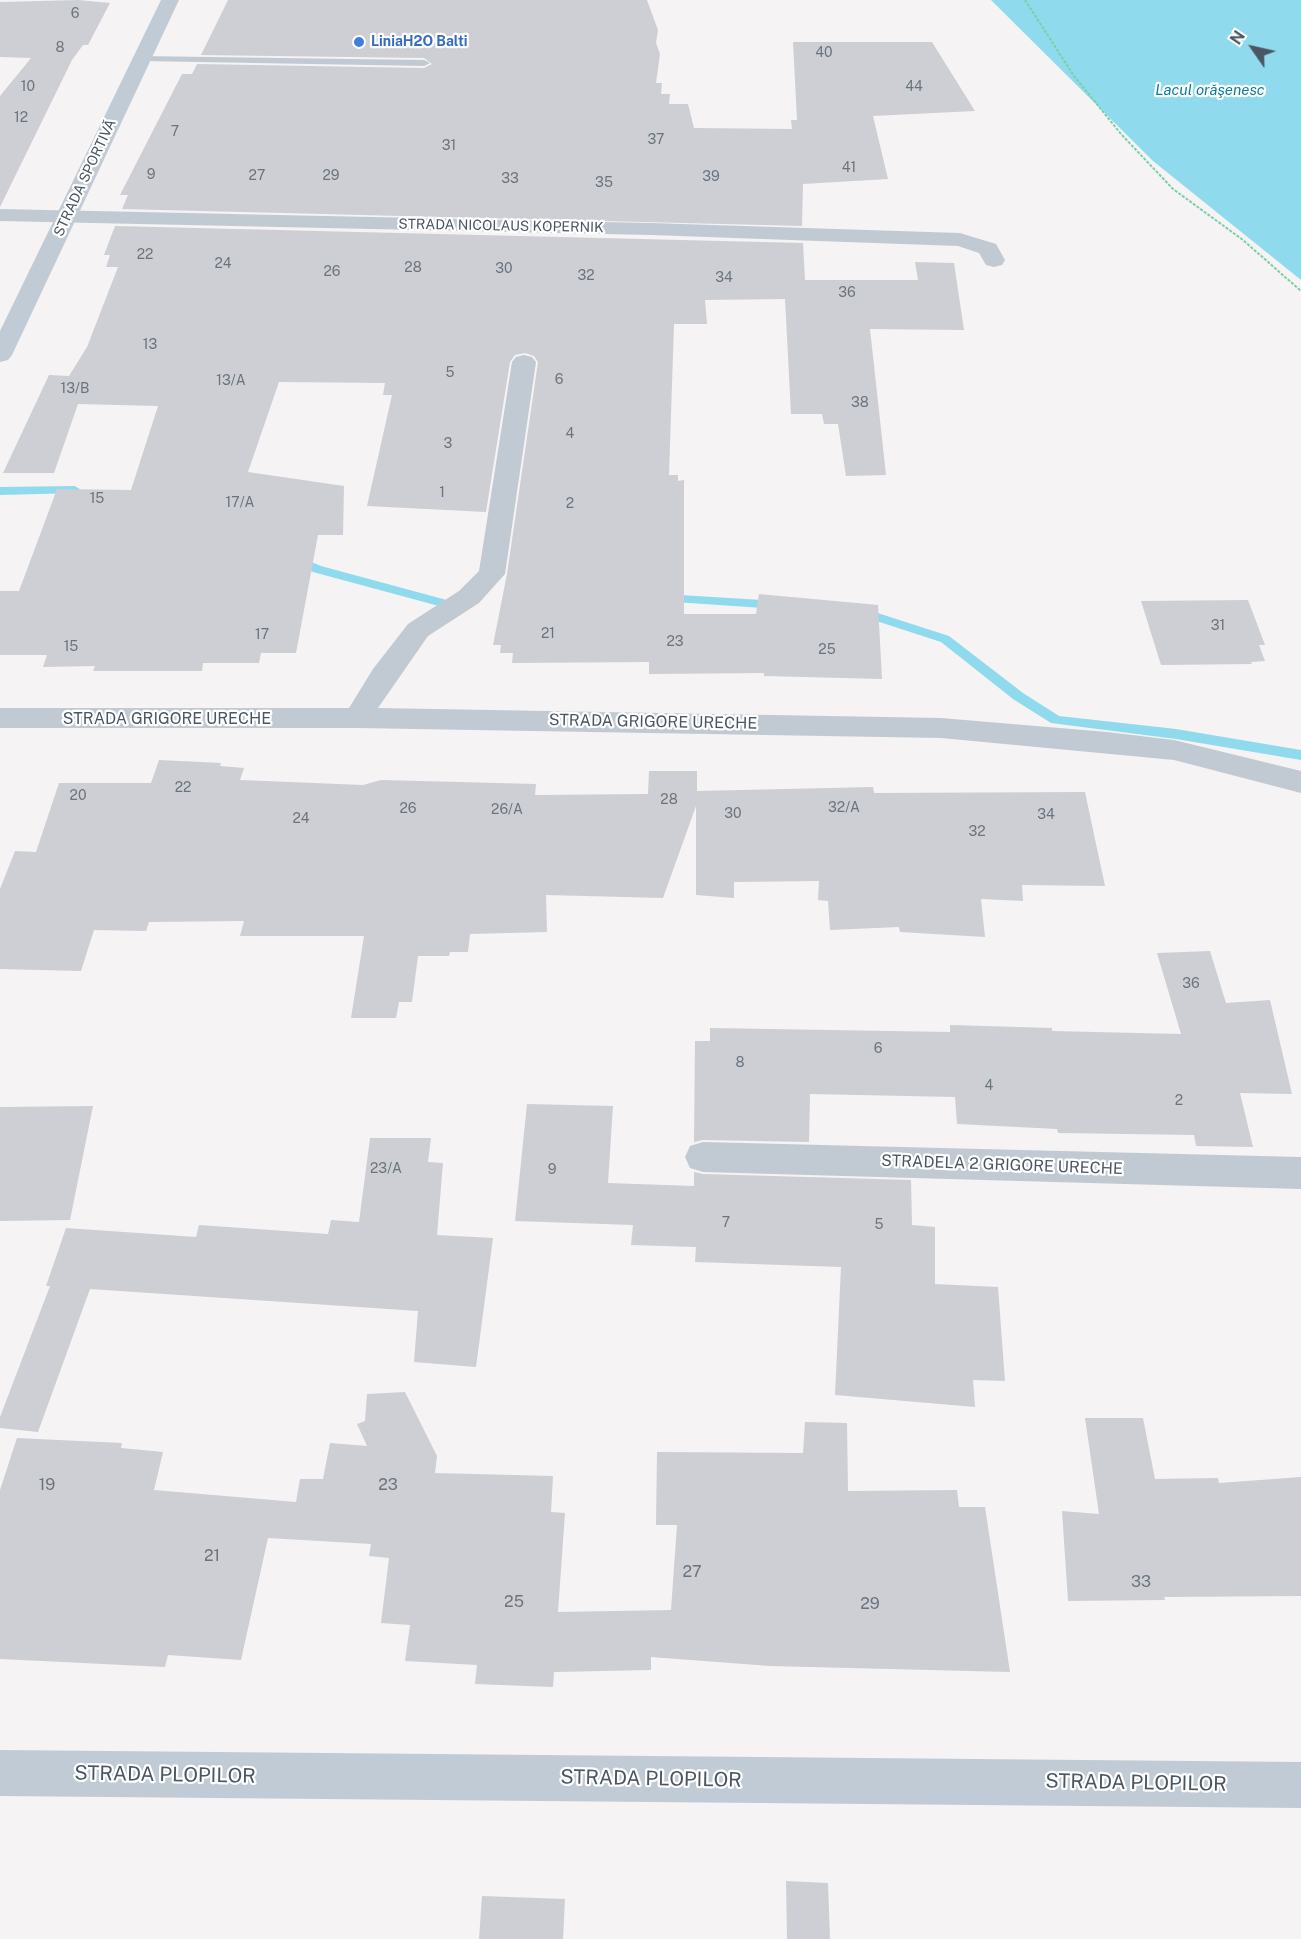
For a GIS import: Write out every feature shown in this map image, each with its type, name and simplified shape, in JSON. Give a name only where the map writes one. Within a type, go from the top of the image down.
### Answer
[{"type":"street","name":"STRADA SPORTIVĂ","points":[[0,356],[170,0]]},
{"type":"street","name":"STRADA NICOLAUS KOPERNIK","points":[[0,215],[651,229],[960,240],[988,249],[994,260]]},
{"type":"street","points":[[357,718],[390,667],[418,630],[433,618],[469,597],[492,574],[524,362]]},
{"type":"street","name":"STRADA GRIGORE URECHE","points":[[0,718],[357,718],[941,728],[1174,750],[1301,782]]},
{"type":"street","name":"STRADELA 2 GRIGORE URECHE","points":[[703,1157],[1301,1173]]},
{"type":"street","name":"STRADA PLOPILOR","points":[[0,1773],[1301,1785]]},
{"type":"lane","points":[[142,58],[424,63]]},
{"type":"path","points":[[1025,0],[1074,76],[1128,142],[1173,189],[1243,240],[1301,291]]},
{"type":"water","name":"Lacul orăşenesc","points":[[991,0],[1301,0],[1301,280],[1153,161]]},
{"type":"building","points":[[78,0],[110,3],[88,45],[83,45],[72,60],[0,207],[0,96],[31,58],[0,57],[0,2]]},
{"type":"building","points":[[228,0],[647,0],[658,30],[656,43],[660,54],[656,83],[662,83],[661,94],[670,94],[669,104],[688,104],[694,128],[792,129],[791,120],[797,120],[793,42],[932,42],[975,111],[873,116],[888,179],[803,184],[802,226],[122,209],[128,195],[120,195],[182,74],[192,74],[197,64],[424,68],[432,64],[424,58],[201,55]]},
{"type":"building","points":[[115,226],[803,243],[805,280],[918,280],[915,262],[954,263],[964,330],[870,329],[886,475],[846,476],[838,424],[824,424],[822,414],[791,414],[785,299],[705,300],[707,324],[674,324],[669,475],[678,475],[678,481],[684,480],[684,614],[756,614],[759,594],[878,605],[882,679],[764,676],[764,673],[649,674],[649,662],[512,663],[513,653],[500,653],[501,645],[493,645],[507,574],[538,362],[534,356],[525,353],[515,355],[510,362],[486,512],[367,506],[392,395],[383,395],[385,383],[279,382],[248,472],[344,486],[343,535],[318,535],[296,653],[261,653],[259,663],[203,663],[202,671],[93,671],[95,666],[43,667],[47,655],[0,655],[0,591],[19,591],[57,489],[131,490],[158,406],[78,404],[54,473],[3,473],[49,375],[69,376],[87,347],[118,267],[106,267],[110,255],[104,255]]},
{"type":"building","points":[[1248,600],[1265,645],[1259,645],[1265,661],[1251,662],[1252,664],[1161,665],[1141,601]]},
{"type":"building","points":[[159,760],[221,763],[220,766],[244,768],[240,780],[363,785],[381,780],[536,784],[535,795],[648,794],[649,771],[697,771],[697,791],[873,787],[874,793],[1085,792],[1105,886],[1022,885],[1023,901],[981,899],[985,937],[900,932],[899,927],[830,930],[828,901],[818,900],[819,881],[734,882],[734,898],[696,895],[696,806],[663,898],[546,895],[547,932],[470,934],[468,952],[450,952],[449,956],[418,956],[412,1002],[399,1002],[396,1018],[351,1018],[364,936],[240,936],[244,921],[149,922],[146,931],[94,930],[81,971],[0,969],[0,889],[15,851],[36,852],[59,783],[151,783]]},
{"type":"building","points":[[1210,951],[1226,1003],[1270,1000],[1292,1094],[1240,1093],[1253,1147],[1196,1146],[1194,1135],[1058,1133],[1057,1129],[957,1124],[955,1097],[810,1094],[809,1142],[703,1140],[694,1142],[695,1041],[710,1041],[710,1028],[950,1032],[950,1025],[1052,1028],[1052,1031],[1181,1034],[1157,953]]},
{"type":"building","points":[[527,1104],[613,1106],[608,1183],[694,1186],[694,1172],[911,1180],[912,1225],[935,1227],[935,1284],[998,1287],[1005,1381],[973,1380],[975,1407],[835,1395],[841,1267],[695,1262],[696,1247],[631,1245],[633,1225],[515,1221]]},
{"type":"building","points":[[93,1106],[70,1220],[0,1221],[0,1107]]},
{"type":"building","points":[[370,1138],[431,1138],[428,1162],[443,1163],[437,1235],[493,1238],[476,1367],[414,1362],[418,1311],[90,1289],[38,1432],[0,1428],[0,1417],[50,1286],[46,1286],[66,1228],[196,1237],[199,1225],[328,1234],[331,1220],[359,1222]]},
{"type":"building","points":[[405,1392],[437,1456],[435,1473],[553,1476],[551,1512],[565,1513],[558,1612],[671,1610],[677,1525],[656,1525],[657,1452],[803,1453],[805,1422],[847,1423],[848,1491],[957,1490],[959,1507],[985,1507],[1010,1672],[770,1666],[651,1657],[651,1670],[554,1672],[553,1687],[475,1684],[477,1665],[405,1661],[410,1625],[381,1623],[389,1558],[369,1556],[371,1544],[268,1538],[241,1660],[168,1655],[165,1667],[0,1659],[0,1490],[17,1438],[122,1443],[121,1448],[163,1452],[154,1490],[296,1502],[300,1479],[323,1479],[330,1443],[367,1446],[357,1424],[365,1421],[367,1394]]},
{"type":"building","points":[[1085,1418],[1143,1418],[1155,1479],[1218,1478],[1219,1483],[1301,1477],[1301,1596],[1164,1597],[1165,1600],[1068,1601],[1062,1511],[1099,1514]]},
{"type":"building","points":[[786,1881],[828,1883],[830,1939],[787,1939]]},
{"type":"building","points":[[482,1896],[565,1899],[563,1939],[479,1939]]},
{"type":"waterway","points":[[0,491],[75,490]]},
{"type":"waterway","points":[[295,559],[317,569],[450,605]]},
{"type":"waterway","points":[[664,598],[778,605]]},
{"type":"waterway","points":[[859,611],[945,639],[1018,696],[1056,720],[1176,734],[1301,755]]},
{"type":"place","name":"LiniaH2O Balti","points":[[359,42]]}]
